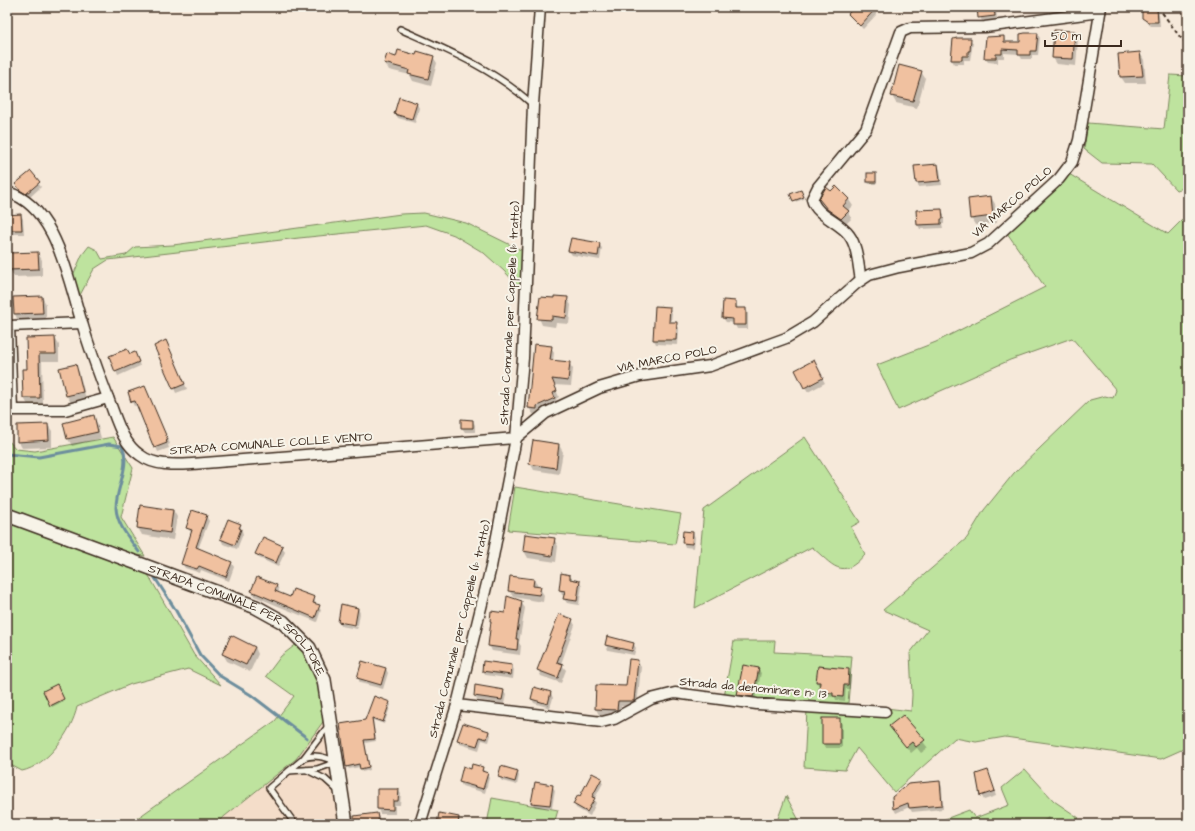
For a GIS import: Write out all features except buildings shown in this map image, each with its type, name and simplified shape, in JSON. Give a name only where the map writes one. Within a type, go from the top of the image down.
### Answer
[{"type":"street","name":"Strada Comunale per Cappelle (1º tratto)","points":[[420,824],[457,705],[494,554],[516,438],[523,358],[533,105],[540,7]]},
{"type":"street","name":"VIA MARCO POLO","points":[[516,438],[546,414],[598,388],[640,376],[710,366],[790,336],[814,322],[861,280],[882,271],[964,254],[979,249],[996,237],[1067,170],[1074,158],[1078,146],[1101,10]]},
{"type":"street","points":[[861,280],[855,248],[850,237],[841,227],[817,209],[812,199],[818,187],[866,129],[901,32],[910,28],[993,26],[1101,10]]},
{"type":"street","name":"STRADA COMUNALE COLLE VENTO","points":[[7,192],[27,203],[43,220],[51,233],[61,254],[82,323],[121,431],[132,449],[148,460],[169,464],[281,458],[516,438]]},
{"type":"street","points":[[82,323],[9,326],[12,410],[65,410],[108,398]]},
{"type":"street","name":"STRADA COMUNALE PER SPOLTORE","points":[[7,515],[256,607],[283,622],[309,648],[324,680],[346,824]]},
{"type":"street","name":"Strada da denominare nº 13","points":[[457,705],[602,722],[614,719],[651,699],[675,693],[757,704],[885,712]]},
{"type":"lane","points":[[400,29],[461,57],[500,78],[533,105]]},
{"type":"lane","points":[[295,824],[269,788],[303,759],[330,722]]},
{"type":"lane","points":[[303,759],[316,756],[326,757],[337,762]]},
{"type":"lane","points":[[289,771],[306,770],[337,762]]},
{"type":"lane","points":[[306,770],[325,779],[342,794]]},
{"type":"path","points":[[1158,7],[1180,38],[1188,44]]},
{"type":"shaded area","points":[[325,719],[341,824],[215,824],[296,759]]},
{"type":"green space","points":[[1170,75],[1188,76],[1188,187],[1176,190],[1152,164],[1102,163],[1084,149],[1088,123],[1164,129]]},
{"type":"green space","points":[[1069,174],[1168,234],[1188,214],[1188,747],[1161,759],[1005,737],[976,742],[955,738],[894,792],[857,748],[845,770],[804,767],[807,710],[886,708],[911,711],[912,695],[910,653],[928,630],[883,610],[967,538],[984,510],[1014,473],[1090,400],[1105,396],[1113,398],[1116,390],[1072,338],[1010,360],[898,410],[877,365],[936,342],[1045,287],[1007,233]]},
{"type":"green space","points":[[424,213],[466,223],[523,251],[523,291],[484,253],[454,235],[426,225],[108,260],[94,269],[79,297],[71,280],[82,255],[89,246],[97,250],[102,259],[126,255],[135,247],[173,245],[401,214]]},
{"type":"green space","points":[[113,437],[133,468],[121,517],[145,556],[137,555],[194,655],[221,685],[188,669],[131,684],[77,707],[70,726],[57,746],[40,762],[31,768],[22,771],[7,763],[7,439],[16,449],[35,451]]},
{"type":"green space","points":[[805,437],[860,522],[851,527],[865,554],[850,567],[843,569],[831,564],[812,547],[695,608],[704,510]]},
{"type":"green space","points":[[515,487],[681,514],[675,544],[508,530]]},
{"type":"green space","points":[[734,641],[775,641],[774,652],[852,656],[848,703],[724,697]]},
{"type":"green space","points":[[298,643],[320,681],[325,719],[296,759],[215,824],[129,824],[275,721],[294,696],[266,676],[281,656]]},
{"type":"green space","points":[[1025,769],[1054,801],[1079,818],[1071,824],[932,824],[969,810],[975,818],[1009,805],[1002,788]]},
{"type":"green space","points":[[786,796],[801,824],[776,824]]},
{"type":"green space","points":[[492,798],[558,810],[554,824],[487,824]]},
{"type":"waterway","points":[[7,454],[39,457],[109,444],[122,446],[125,461],[116,508],[124,532],[139,552]]},
{"type":"waterway","points":[[155,578],[175,609],[200,655],[220,676],[251,695],[307,738]]}]
